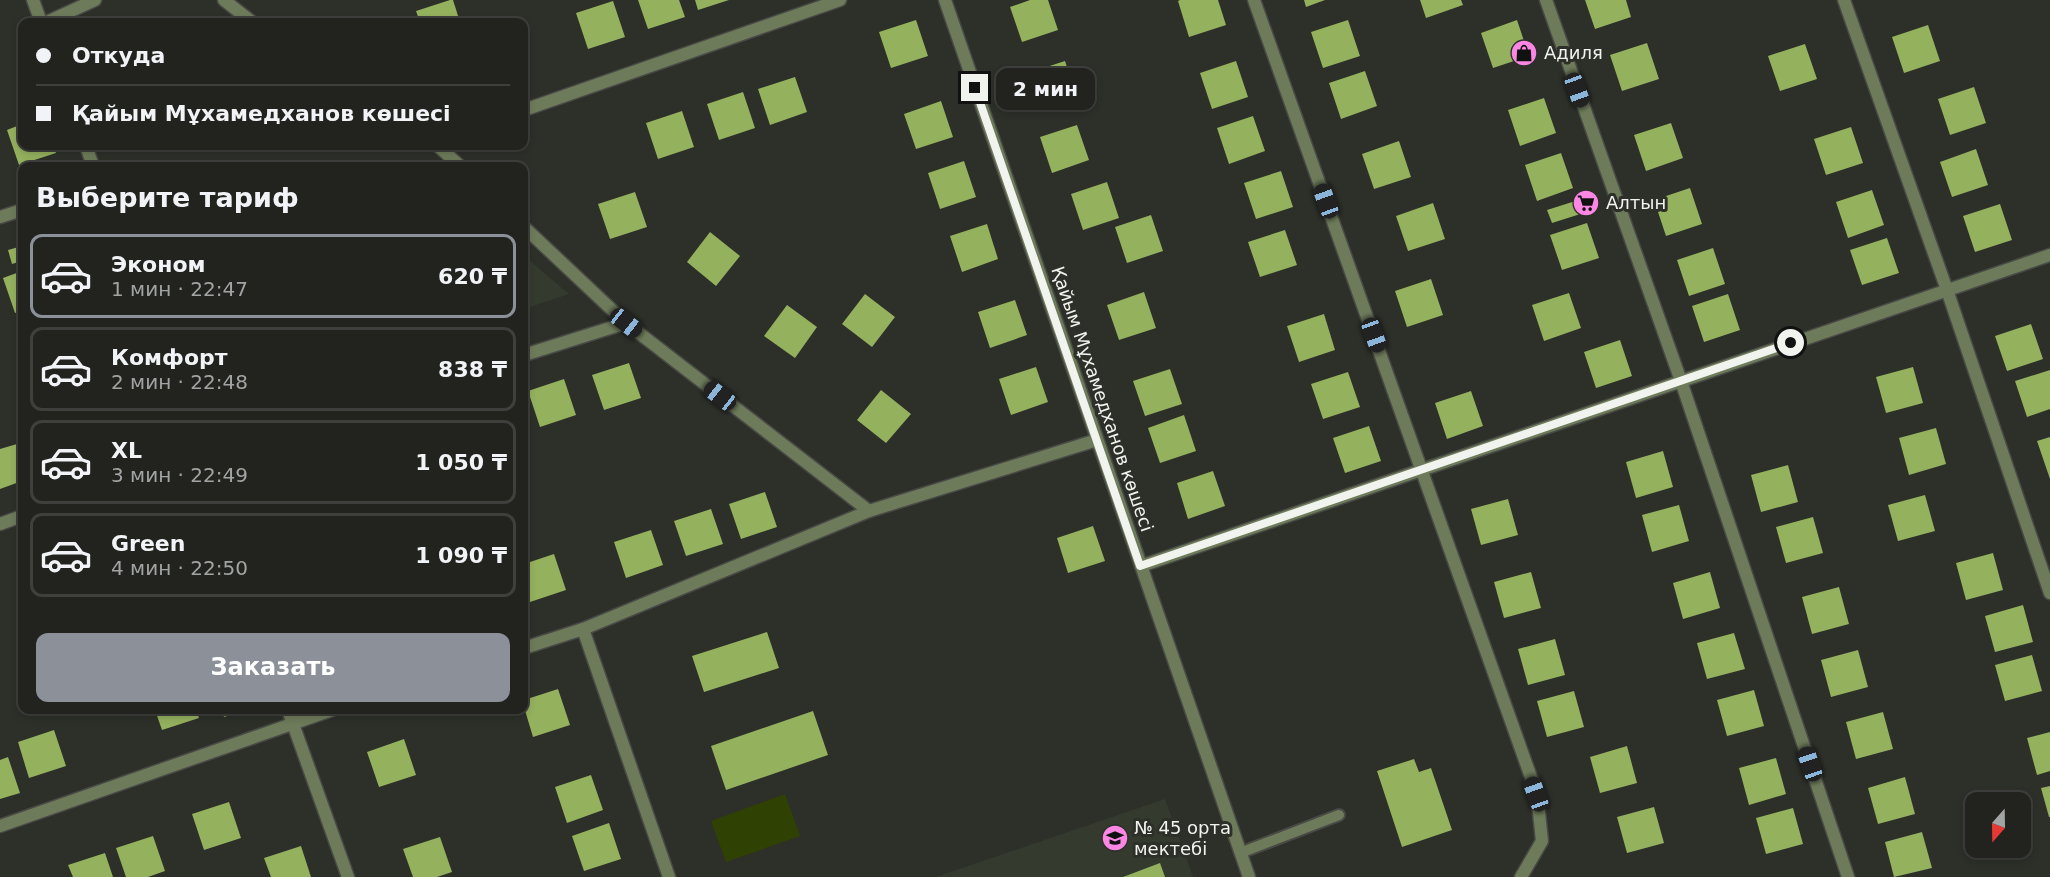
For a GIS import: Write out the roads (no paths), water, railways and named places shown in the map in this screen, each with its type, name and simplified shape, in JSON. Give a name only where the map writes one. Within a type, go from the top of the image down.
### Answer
[{"type":"street","points":[[33,0],[40,18]]},
{"type":"street","points":[[56,18],[95,0]]},
{"type":"street","points":[[224,0],[247,18]]},
{"type":"street","points":[[528,109],[840,0]]},
{"type":"street","name":"Қайым Мұхамедханов көшесі","points":[[945,0],[1249,877]]},
{"type":"street","points":[[1254,0],[1536,794],[1542,842],[1521,877]]},
{"type":"street","points":[[1546,0],[1681,381],[1848,877]]},
{"type":"street","points":[[1844,0],[1947,290],[2050,593]]},
{"type":"street","points":[[442,150],[456,162]]},
{"type":"street","points":[[0,217],[18,211]]},
{"type":"street","points":[[528,230],[626,323],[869,511]]},
{"type":"street","points":[[1140,566],[2050,255]]},
{"type":"street","points":[[528,354],[626,323]]},
{"type":"street","points":[[528,647],[583,629],[869,511],[1097,440]]},
{"type":"street","points":[[0,524],[18,517]]},
{"type":"street","points":[[583,629],[669,877]]},
{"type":"street","points":[[289,714],[348,877]]},
{"type":"street","points":[[0,826],[319,714]]},
{"type":"lane","points":[[1240,853],[1339,814]]},
{"type":"place","name":"Адиля","points":[[1524,53]]},
{"type":"place","name":"Алтын","points":[[1586,203]]},
{"type":"place","name":"№ 45 орта мектебі","points":[[1115,838]]}]
